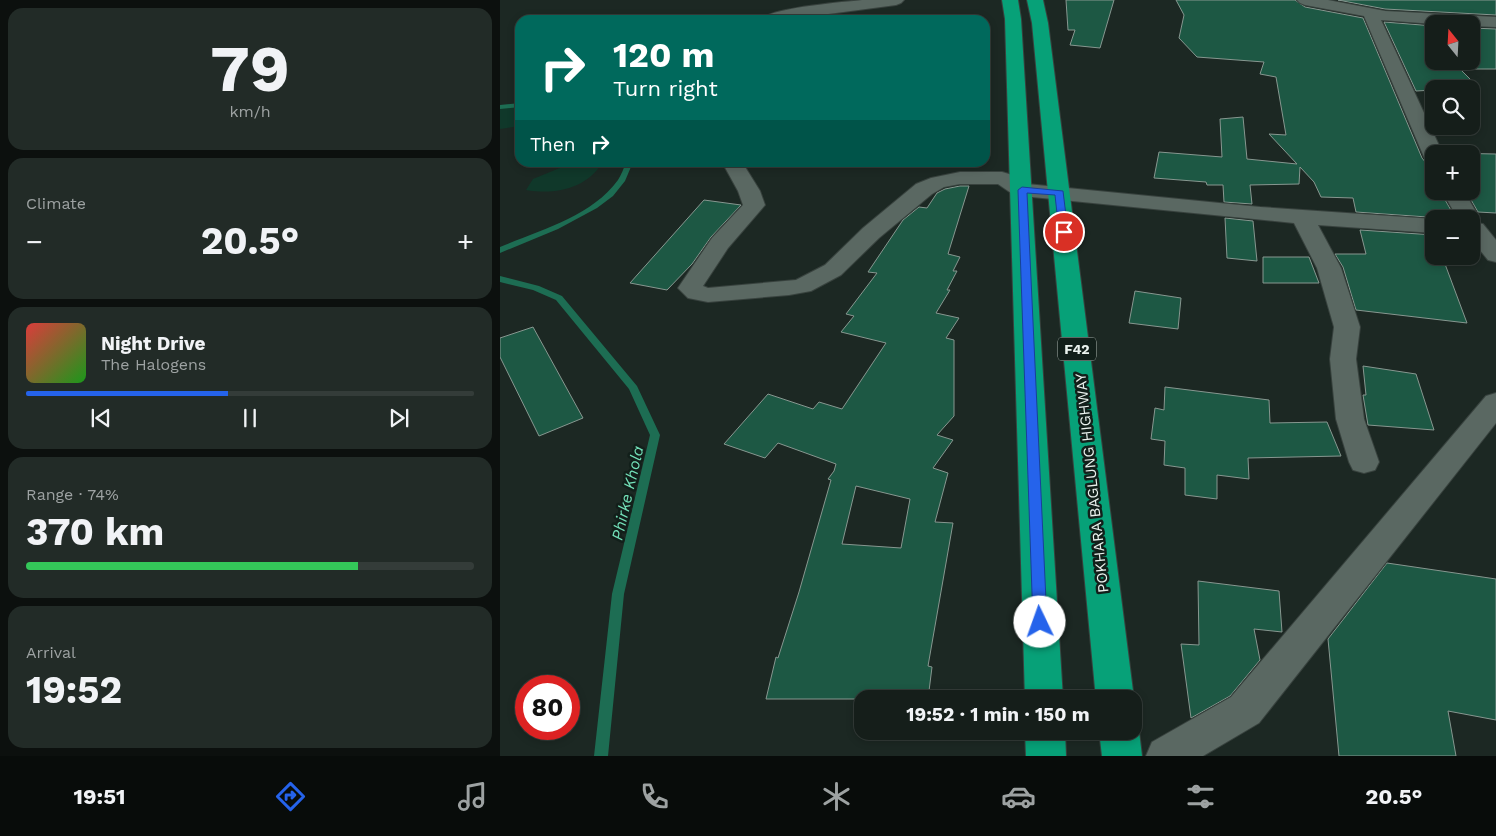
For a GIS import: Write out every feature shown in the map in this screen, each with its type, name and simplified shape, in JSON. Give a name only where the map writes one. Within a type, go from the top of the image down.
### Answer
[{"type":"highway","points":[[1010,0],[1013,19],[1022,190],[1044,690]]},
{"type":"highway","name":"POKHARA BAGLUNG HIGHWAY","points":[[1035,0],[1040,23],[1115,690]]},
{"type":"highway","points":[[1045,740],[1046,756]]},
{"type":"highway","points":[[1120,740],[1122,756]]},
{"type":"street","points":[[1305,0],[1371,14],[1451,21],[1496,22]]},
{"type":"street","points":[[785,15],[886,1]]},
{"type":"street","points":[[1371,14],[1429,145]]},
{"type":"street","points":[[735,167],[749,191],[754,205],[745,218],[725,236],[690,288],[697,293],[708,295],[802,286],[833,270],[871,233],[924,189],[938,182],[960,178],[1002,178],[1022,190],[1303,218],[1425,225]]},
{"type":"street","points":[[1303,218],[1329,268],[1347,327],[1343,359],[1350,420],[1364,462]]},
{"type":"street","points":[[1480,235],[1496,255]]},
{"type":"street","points":[[1166,756],[1245,710],[1496,403]]},
{"type":"green space","points":[[515,104],[515,127],[500,129],[500,106]]},
{"type":"green space","points":[[562,167],[599,167],[579,184],[559,191],[526,190],[533,179]]},
{"type":"building","points":[[1066,0],[1114,0],[1100,48],[1070,45],[1075,30],[1068,30]]},
{"type":"building","points":[[1176,0],[1295,0],[1305,7],[1363,18],[1425,162],[1425,200],[1445,200],[1451,210],[1425,210],[1425,217],[1356,212],[1353,198],[1321,197],[1314,182],[1300,167],[1299,184],[1250,185],[1252,204],[1224,202],[1223,185],[1207,185],[1206,182],[1154,178],[1159,152],[1222,157],[1220,119],[1243,117],[1247,159],[1297,164],[1269,134],[1286,135],[1276,77],[1260,74],[1264,62],[1197,57],[1179,38],[1184,15]]},
{"type":"building","points":[[1338,0],[1496,0],[1496,15],[1385,9]]},
{"type":"building","points":[[1384,22],[1425,25],[1425,70],[1461,70],[1471,80],[1425,80],[1425,90],[1416,91]]},
{"type":"building","points":[[1480,28],[1496,29],[1496,69],[1480,69]]},
{"type":"building","points":[[1480,154],[1496,154],[1496,213],[1480,212],[1480,210],[1477,210],[1471,200],[1480,200]]},
{"type":"building","points":[[969,186],[948,254],[960,257],[953,271],[957,271],[947,290],[950,290],[936,313],[959,318],[946,338],[954,340],[954,416],[937,435],[953,440],[933,468],[948,473],[935,522],[953,523],[928,666],[932,667],[929,690],[854,690],[854,699],[766,699],[776,657],[778,658],[799,592],[831,480],[828,479],[834,471],[836,464],[778,443],[765,458],[724,444],[768,394],[813,409],[819,402],[842,409],[886,343],[841,332],[854,316],[846,314],[877,273],[868,272],[903,220],[919,207],[927,208],[937,193],[945,189]],"holes":[[[856,486],[910,499],[901,548],[842,544]]]},
{"type":"building","points":[[704,200],[741,205],[711,237],[692,264],[667,290],[630,283]]},
{"type":"building","points":[[1225,218],[1253,221],[1257,261],[1227,258]]},
{"type":"building","points":[[1360,230],[1425,234],[1425,265],[1445,265],[1467,323],[1356,310],[1343,267],[1335,254],[1366,254]]},
{"type":"building","points":[[1263,257],[1309,257],[1319,283],[1263,283]]},
{"type":"building","points":[[1135,291],[1181,298],[1178,329],[1129,323]]},
{"type":"building","points":[[533,327],[583,418],[539,436],[500,357],[500,338]]},
{"type":"building","points":[[1363,366],[1416,374],[1434,430],[1368,425],[1363,395],[1366,395]]},
{"type":"building","points":[[1165,387],[1269,400],[1270,423],[1327,422],[1341,456],[1248,458],[1249,479],[1217,475],[1217,499],[1185,495],[1185,468],[1164,465],[1165,441],[1151,439],[1155,408],[1164,410]]},
{"type":"building","points":[[1387,563],[1496,579],[1496,720],[1448,711],[1456,756],[1339,756],[1328,639]]},
{"type":"building","points":[[1198,581],[1279,591],[1282,632],[1254,629],[1260,660],[1230,696],[1191,718],[1181,644],[1199,645]]},
{"type":"waterway","name":"Phirke Khola","points":[[500,107],[515,106]]},
{"type":"waterway","name":"Phirke Khola","points":[[500,250],[576,218],[594,207],[610,194],[623,179],[628,167]]},
{"type":"waterway","name":"Phirke Khola","points":[[500,279],[536,288],[559,298],[633,388],[655,435],[618,594],[601,756]]},
{"type":"route","points":[[1040,622],[1022,190],[1059,193],[1064,232]]}]
